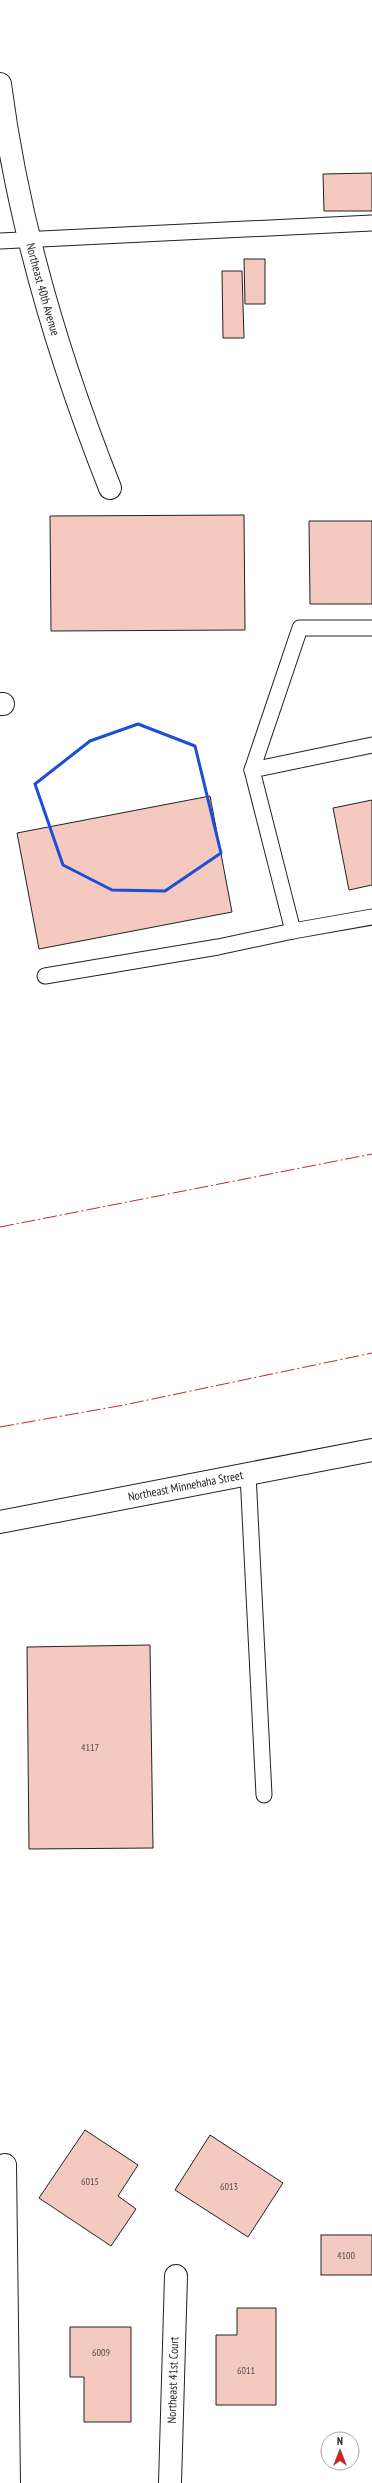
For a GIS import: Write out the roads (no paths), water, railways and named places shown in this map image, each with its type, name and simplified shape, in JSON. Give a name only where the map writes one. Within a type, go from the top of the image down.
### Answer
[{"type":"street","name":"Northeast 40th Avenue","points":[[0,84],[8,143],[29,239],[61,357],[110,488]]},
{"type":"street","name":"Northeast Minnehaha Street","points":[[0,1522],[372,1450]]},
{"type":"street","points":[[5,2165],[8,2483]]},
{"type":"street","name":"Northeast 41st Court","points":[[170,2483],[176,2276]]},
{"type":"lane","points":[[0,240],[372,223]]},
{"type":"lane","points":[[293,931],[252,770],[300,628],[372,628]]},
{"type":"lane","points":[[252,770],[372,745]]},
{"type":"lane","points":[[45,976],[218,947],[293,931],[372,917]]},
{"type":"lane","points":[[248,1474],[264,1795]]}]
